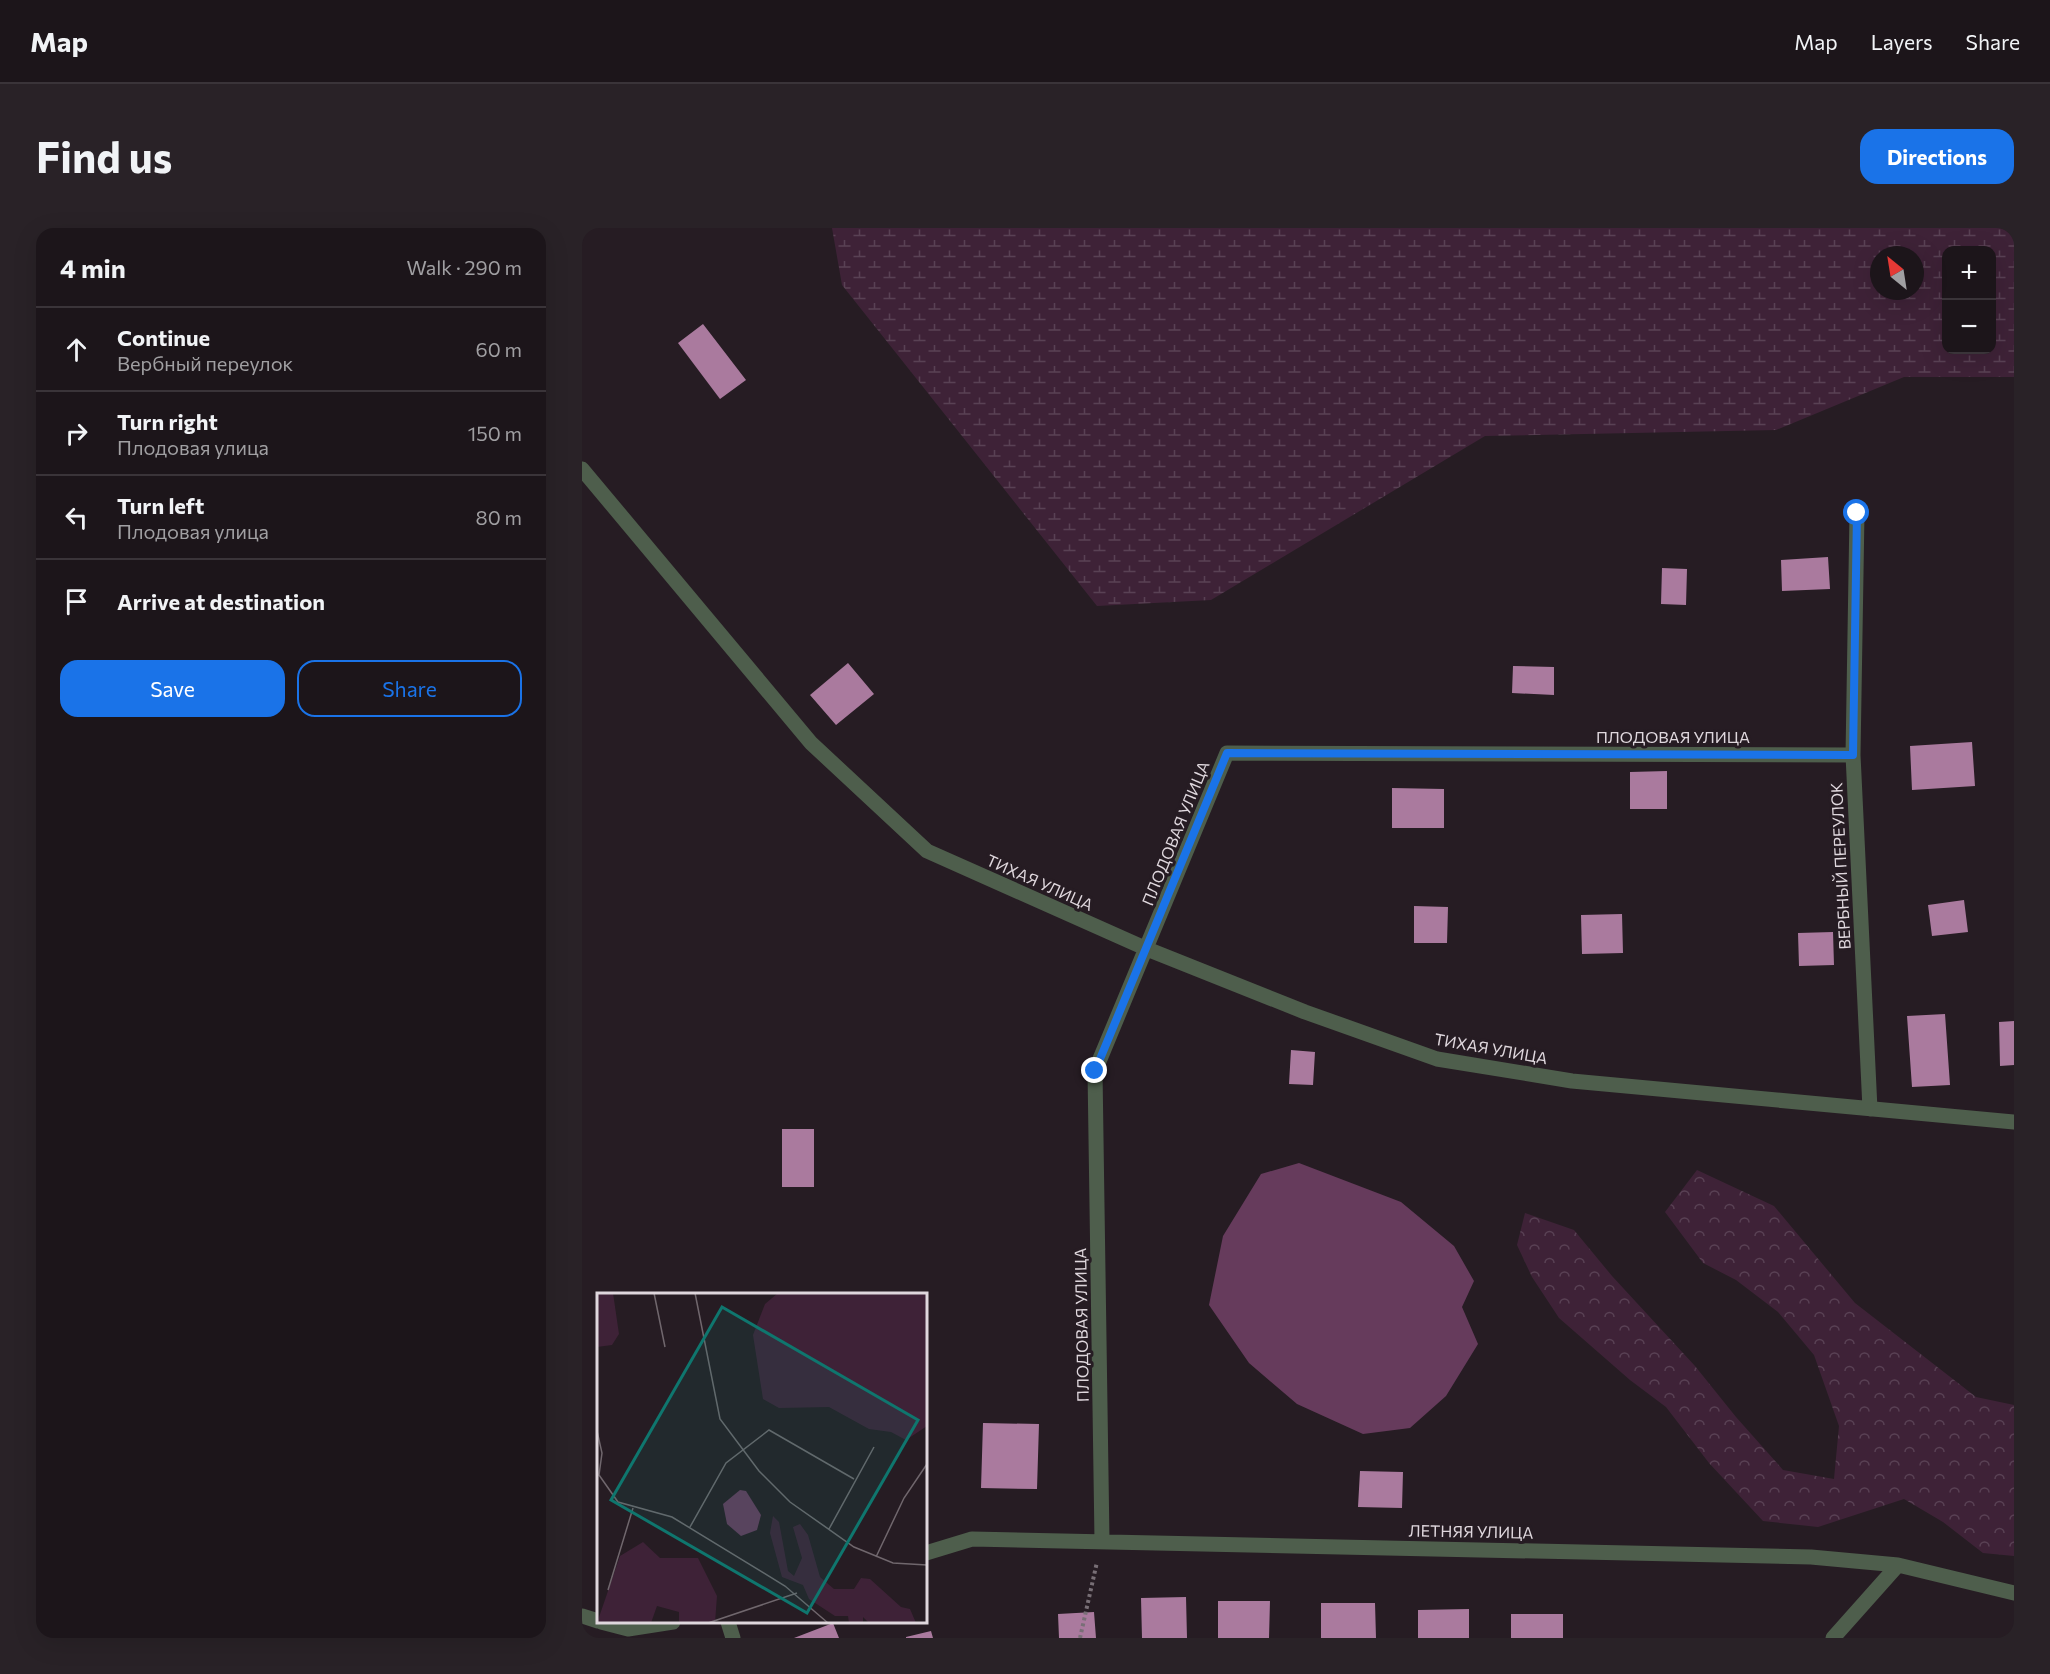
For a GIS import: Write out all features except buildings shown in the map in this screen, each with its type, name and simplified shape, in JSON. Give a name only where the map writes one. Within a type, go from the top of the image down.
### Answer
[{"type":"street","name":"ТИХАЯ УЛИЦА","points":[[582,469],[811,742],[927,851],[1147,949],[1305,1012],[1437,1059],[1572,1081],[2014,1122]]},
{"type":"street","name":"ВЕРБНЫЙ ПЕРЕУЛОК","points":[[1857,513],[1853,755],[1870,1109]]},
{"type":"street","name":"ПЛОДОВАЯ УЛИЦА","points":[[1102,1541],[1095,1071],[1227,753],[1853,755]]},
{"type":"street","name":"ЛЕТНЯЯ УЛИЦА","points":[[927,1553],[972,1539],[1811,1557],[1898,1564],[2014,1593]]},
{"type":"street","points":[[1833,1638],[1898,1564]]},
{"type":"street","points":[[582,1616],[597,1620]]},
{"type":"street","points":[[607,1623],[628,1629],[666,1623]]},
{"type":"street","points":[[728,1623],[733,1638]]},
{"type":"path","points":[[1080,1638],[1102,1541]]},
{"type":"green space","points":[[832,228],[2014,228],[2014,377],[1904,377],[1776,430],[1485,436],[1211,600],[1097,606],[842,285]]},
{"type":"green space","points":[[1697,1170],[1774,1206],[1855,1303],[1976,1397],[2014,1405],[2014,1556],[1983,1553],[1943,1522],[1904,1499],[1818,1527],[1763,1521],[1709,1463],[1666,1407],[1630,1380],[1559,1318],[1532,1277],[1517,1245],[1525,1213],[1574,1230],[1612,1276],[1695,1366],[1783,1470],[1834,1479],[1839,1426],[1814,1355],[1778,1312],[1736,1280],[1703,1263],[1665,1212]]},
{"type":"shaded area","points":[[1299,1163],[1401,1202],[1454,1246],[1474,1281],[1462,1307],[1478,1344],[1446,1396],[1410,1428],[1363,1434],[1297,1404],[1249,1363],[1209,1305],[1223,1236],[1261,1174]]},
{"type":"route","points":[[1095,1071],[1227,753],[1853,755],[1857,513]]}]
